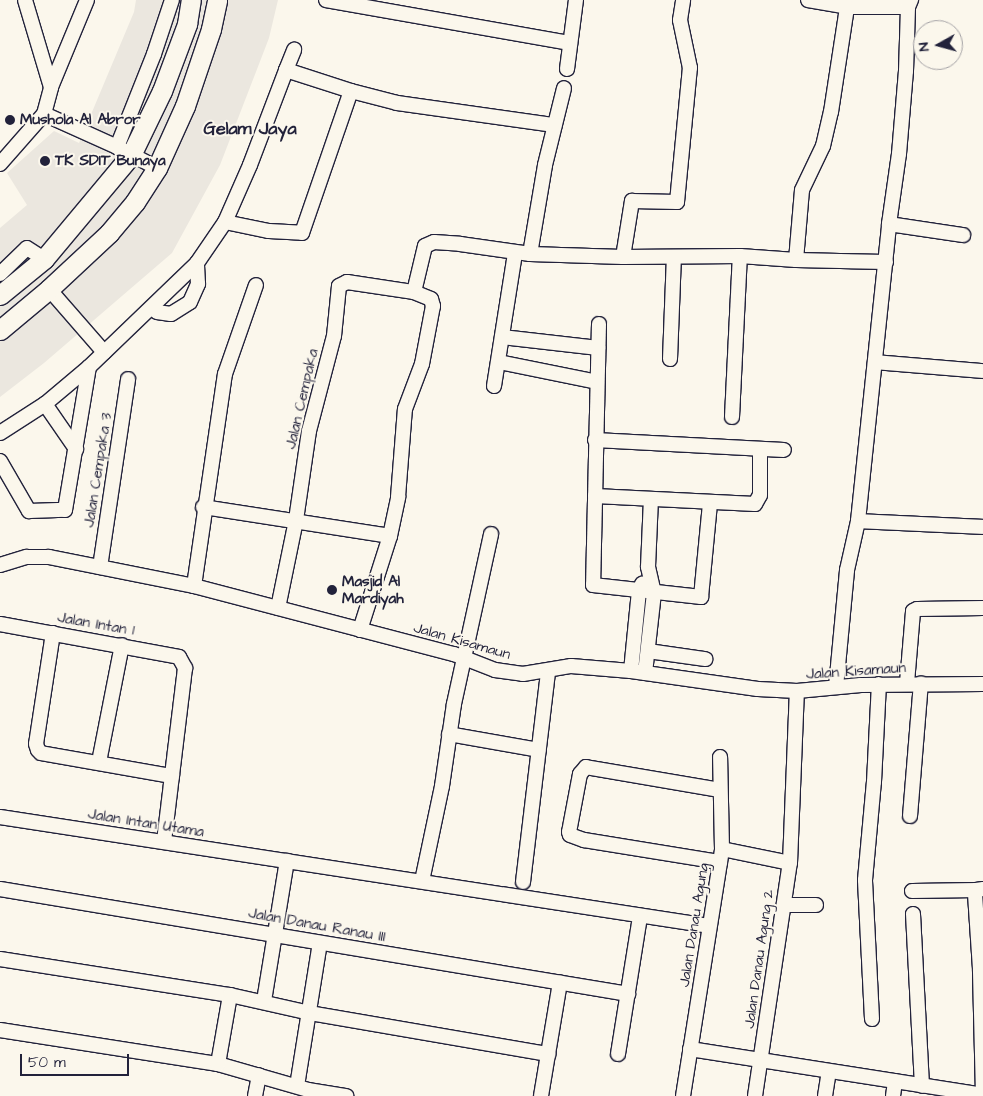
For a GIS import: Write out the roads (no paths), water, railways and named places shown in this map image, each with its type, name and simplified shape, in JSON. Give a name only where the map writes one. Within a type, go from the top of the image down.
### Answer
[{"type":"street","points":[[25,0],[51,87]]},
{"type":"street","points":[[0,164],[44,114],[51,87],[87,0]]},
{"type":"street","points":[[128,153],[172,0]]},
{"type":"street","points":[[0,295],[44,259],[128,153],[162,91],[187,24],[191,0]]},
{"type":"street","points":[[0,330],[50,289],[109,233],[135,202],[155,168],[185,106],[211,29],[217,0]]},
{"type":"street","points":[[326,0],[570,42]]},
{"type":"street","points":[[567,69],[576,0]]},
{"type":"street","points":[[622,257],[632,201],[677,202],[690,68],[680,20],[683,0]]},
{"type":"street","points":[[808,0],[847,7],[909,4],[906,80],[858,521],[847,570],[836,687]]},
{"type":"street","points":[[796,260],[802,190],[825,138],[847,7]]},
{"type":"street","points":[[167,18],[187,24]]},
{"type":"street","points":[[0,433],[45,404],[153,307],[197,263],[226,222],[294,50]]},
{"type":"street","points":[[286,70],[351,91],[397,103],[554,125]]},
{"type":"street","points":[[530,254],[544,164],[564,88]]},
{"type":"street","points":[[226,222],[269,231],[302,233],[351,91]]},
{"type":"street","points":[[44,114],[128,153],[155,168]]},
{"type":"street","points":[[889,224],[963,235]]},
{"type":"street","points":[[360,630],[390,536],[398,497],[405,410],[422,364],[433,306],[431,299],[414,292],[423,250],[427,244],[460,244],[530,254],[622,257],[740,256],[796,260],[886,262]]},
{"type":"street","points":[[0,274],[27,248],[44,259]]},
{"type":"street","points":[[494,386],[515,253]]},
{"type":"street","points":[[732,417],[740,256]]},
{"type":"street","points":[[670,360],[674,257]]},
{"type":"street","points":[[153,307],[161,313],[171,314],[190,302],[198,284],[197,263]]},
{"type":"street","name":"Jalan Cempaka","points":[[278,608],[296,520],[309,431],[334,336],[339,286],[347,282],[414,292]]},
{"type":"street","points":[[194,586],[204,507],[225,374],[256,285]]},
{"type":"street","points":[[50,289],[104,352]]},
{"type":"street","points":[[599,324],[593,585],[701,597],[710,503]]},
{"type":"street","points":[[502,337],[598,348]]},
{"type":"street","points":[[499,362],[597,382]]},
{"type":"street","points":[[875,362],[983,372]]},
{"type":"street","points":[[0,462],[29,511],[62,512],[67,507],[89,366]]},
{"type":"street","name":"Jalan Cempaka 3","points":[[100,567],[128,379]]},
{"type":"street","points":[[45,404],[76,449]]},
{"type":"street","points":[[595,440],[784,450]]},
{"type":"street","points":[[595,496],[755,504],[759,500],[760,449]]},
{"type":"street","points":[[645,673],[654,593],[648,567],[651,499]]},
{"type":"street","points":[[204,507],[390,536]]},
{"type":"street","points":[[858,521],[983,528]]},
{"type":"street","points":[[422,881],[442,786],[449,734],[463,658],[491,534]]},
{"type":"street","name":"Jalan Kisamaun","points":[[0,565],[27,557],[49,557],[194,586],[463,658],[496,670],[523,674],[548,672],[571,666],[631,671],[758,689],[797,691],[879,684],[983,684]]},
{"type":"street","points":[[631,671],[639,591],[648,567]]},
{"type":"street","points":[[910,816],[914,683],[913,611],[917,609],[983,608]]},
{"type":"street","name":"Jalan Intan 1","points":[[0,624],[179,657],[185,668],[172,776]]},
{"type":"street","points":[[53,633],[37,747],[41,753],[172,776],[164,842]]},
{"type":"street","points":[[99,762],[122,645]]},
{"type":"street","points":[[648,652],[705,659]]},
{"type":"street","points":[[523,882],[548,672]]},
{"type":"street","points":[[872,1018],[865,880],[874,782],[879,684]]},
{"type":"street","name":"Jalan Danau Agung 2","points":[[756,1096],[790,863],[797,691]]},
{"type":"street","points":[[449,734],[539,750]]},
{"type":"street","name":"Jalan Danau Agung","points":[[683,1096],[721,856],[720,758]]},
{"type":"street","points":[[720,790],[586,768],[580,774],[569,833],[584,840],[790,863]]},
{"type":"street","name":"Jalan Intan Utama","points":[[0,817],[709,926]]},
{"type":"street","points":[[264,1001],[286,861]]},
{"type":"street","name":"Jalan Danau Ranau III","points":[[0,889],[276,933],[320,943],[628,994]]},
{"type":"street","points":[[912,890],[980,889]]},
{"type":"street","points":[[690,1049],[922,1086],[959,1094],[983,1095],[982,969],[975,894],[980,889]]},
{"type":"street","points":[[784,905],[816,906]]},
{"type":"street","points":[[913,914],[922,1086]]},
{"type":"street","points":[[618,1054],[640,916]]},
{"type":"street","points":[[297,1086],[320,943]]},
{"type":"street","points":[[0,959],[230,995],[264,1001],[310,1014],[548,1054]]},
{"type":"street","points":[[541,1096],[560,983]]},
{"type":"street","points":[[218,1064],[230,995]]},
{"type":"street","points":[[0,1030],[218,1064],[297,1086],[347,1096]]},
{"type":"street","points":[[825,1096],[829,1071]]},
{"type":"street","points":[[255,1096],[259,1075]]},
{"type":"street","points":[[892,1096],[895,1082]]},
{"type":"place","name":"Mushola Al Abror","points":[[10,120]]},
{"type":"place","name":"TK SDIT Bunaya","points":[[45,161]]},
{"type":"place","name":"Masjid Al Mardiyah","points":[[332,590]]},
{"type":"district","name":"Gelam Jaya","points":[[250,129]]}]
